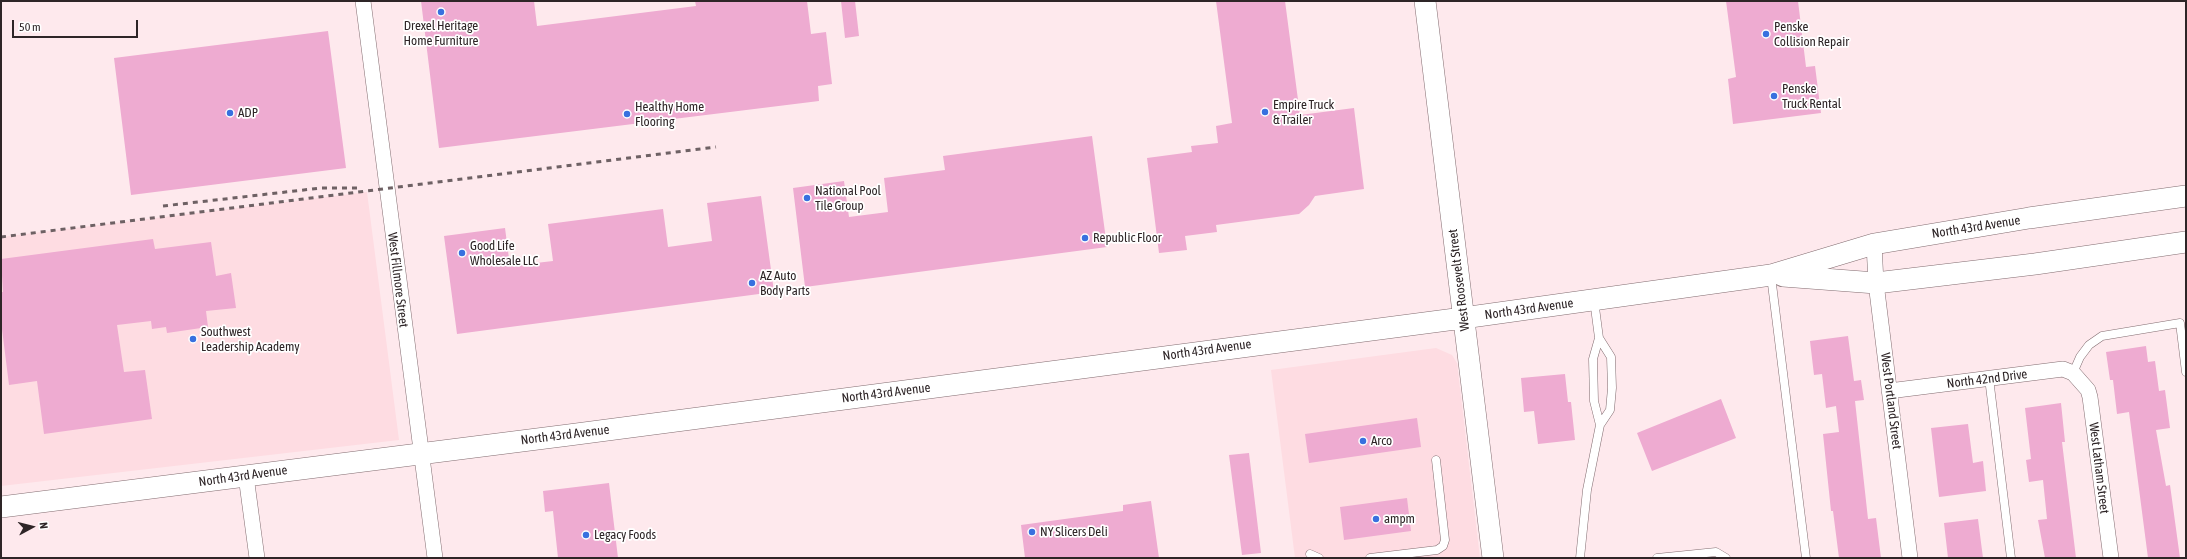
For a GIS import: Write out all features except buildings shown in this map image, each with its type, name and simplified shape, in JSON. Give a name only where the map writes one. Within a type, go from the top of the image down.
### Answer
[{"type":"main road","name":"West Roosevelt Street","points":[[1425,1],[1493,558]]},
{"type":"main road","name":"North 43rd Avenue","points":[[1,507],[1463,318],[1770,275],[1874,244],[2029,218],[2186,196]]},
{"type":"main road","name":"North 43rd Avenue","points":[[1770,275],[1876,283],[2035,264],[2186,242]]},
{"type":"street","name":"West Fillmore Street","points":[[363,1],[420,454],[435,558]]},
{"type":"street","name":"West Portland Street","points":[[1874,244],[1876,283],[1910,558]]},
{"type":"street","name":"North 42nd Drive","points":[[1890,391],[2063,369],[2077,377]]},
{"type":"street","name":"West Latham Street","points":[[2077,377],[2088,390],[2090,397],[2110,558]]},
{"type":"street","points":[[246,476],[257,558]]},
{"type":"lane","points":[[1770,275],[1806,558]]},
{"type":"lane","points":[[1594,300],[1599,338],[1593,359],[1594,401],[1600,424]]},
{"type":"lane","points":[[2077,377],[2080,357],[2089,345],[2102,336],[2180,323],[2186,372]]},
{"type":"lane","points":[[1580,558],[1586,490],[1600,424],[1610,410],[1612,388],[1611,357],[1599,338]]},
{"type":"lane","points":[[1989,378],[2010,558]]},
{"type":"lane","points":[[1370,558],[1437,550],[1442,546],[1445,540],[1436,460]]},
{"type":"lane","points":[[1657,558],[1716,552],[1726,558]]},
{"type":"lane","points":[[1310,554],[1319,558]]},
{"type":"shaded area","name":"Southwest Leadership Academy","points":[[367,192],[399,440],[1,486],[1,237]]},
{"type":"shaded area","points":[[1436,348],[1452,355],[1457,363],[1480,558],[1295,558],[1271,370]]},
{"type":"railway","points":[[1,237],[716,147]]},
{"type":"railway","points":[[163,206],[321,188],[362,188]]},
{"type":"place","name":"Drexel Heritage Home Furniture","points":[[441,12]]},
{"type":"place","name":"Penske Collision Repair","points":[[1766,34]]},
{"type":"place","name":"Penske Truck Rental","points":[[1774,96]]},
{"type":"place","name":"Empire Truck & Trailer","points":[[1265,112]]},
{"type":"place","name":"ADP","points":[[230,113]]},
{"type":"place","name":"Healthy Home Flooring","points":[[627,114]]},
{"type":"place","name":"National Pool Tile Group","points":[[807,198]]},
{"type":"place","name":"Republic Floor","points":[[1085,238]]},
{"type":"place","name":"Good Life Wholesale LLC","points":[[462,253]]},
{"type":"place","name":"AZ Auto Body Parts","points":[[752,283]]},
{"type":"place","name":"Southwest Leadership Academy","points":[[193,339]]},
{"type":"place","name":"Arco","points":[[1363,441]]},
{"type":"place","name":"ampm","points":[[1376,519]]},
{"type":"place","name":"NY Slicers Deli","points":[[1032,532]]},
{"type":"place","name":"Legacy Foods","points":[[586,535]]}]
